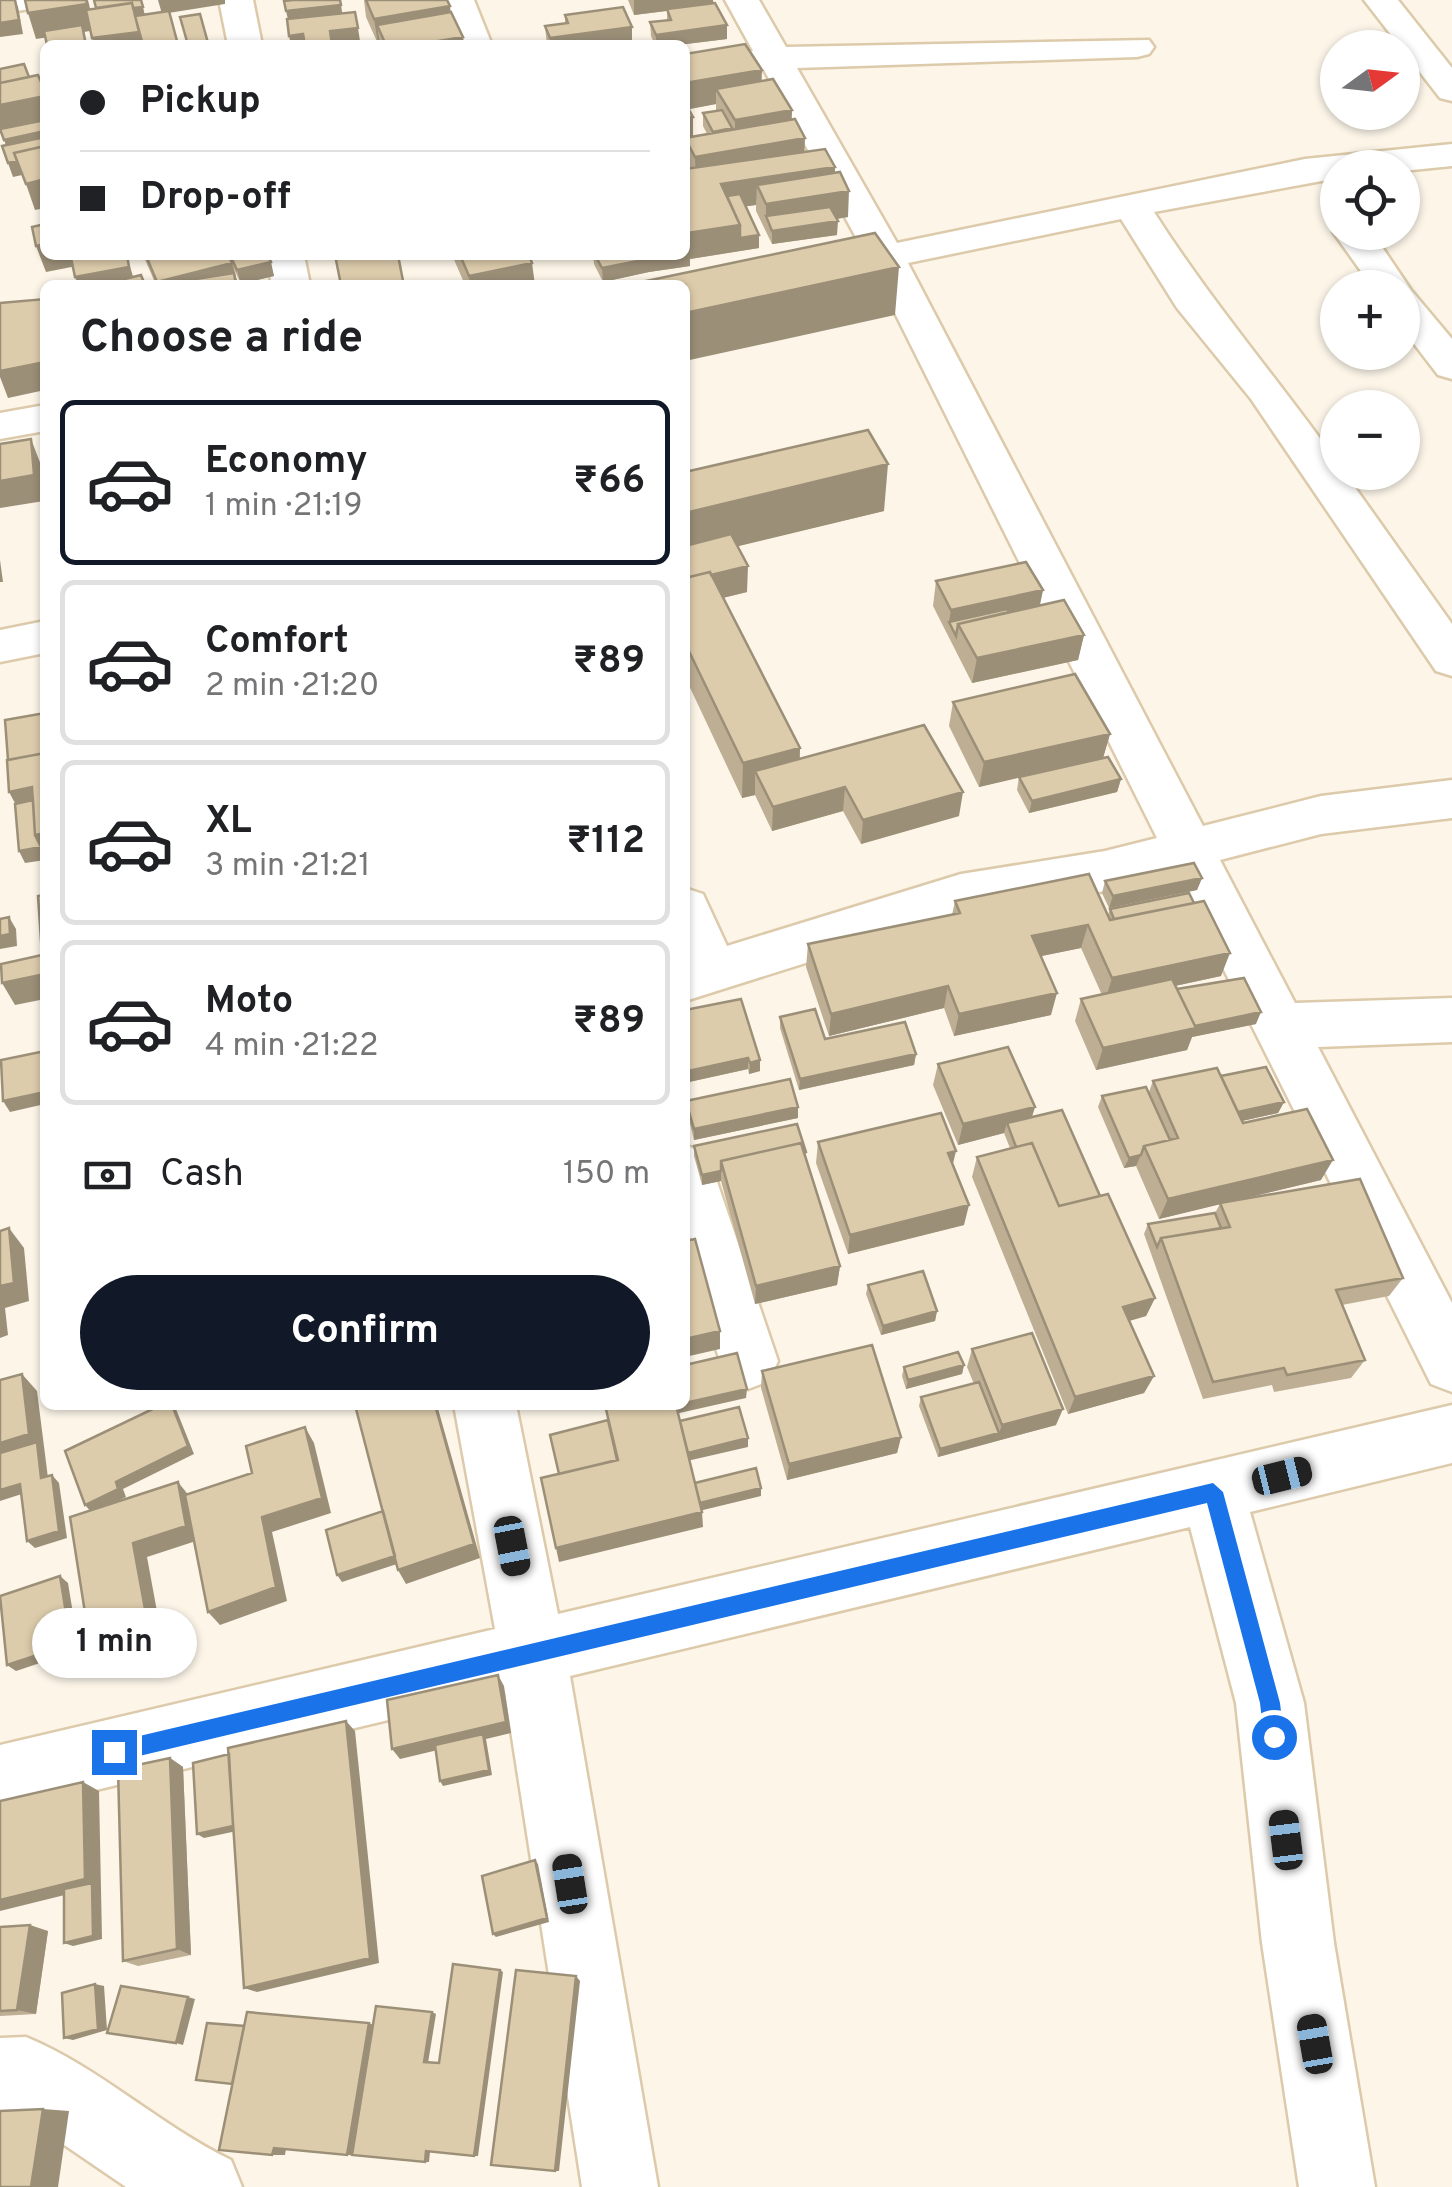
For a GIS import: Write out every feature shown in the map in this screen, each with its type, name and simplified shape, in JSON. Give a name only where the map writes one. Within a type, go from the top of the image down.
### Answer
[{"type":"street","points":[[0,4],[29,0]]},
{"type":"street","points":[[236,0],[244,40]]},
{"type":"street","points":[[457,0],[473,40]]},
{"type":"street","points":[[742,0],[886,257],[1452,1364]]},
{"type":"street","points":[[1381,0],[1452,90]]},
{"type":"street","points":[[690,69],[774,58],[1136,47]]},
{"type":"street","points":[[813,272],[1304,170],[1452,154]]},
{"type":"street","points":[[1304,170],[1320,191]]},
{"type":"street","points":[[1132,206],[1190,300],[1265,390],[1452,659]]},
{"type":"street","points":[[1420,324],[1452,366]]},
{"type":"street","points":[[0,426],[40,419]]},
{"type":"street","points":[[0,646],[40,638]]},
{"type":"street","points":[[690,932],[699,976],[961,894],[1105,871],[1321,815],[1452,800]]},
{"type":"street","points":[[1279,1026],[1452,1020]]},
{"type":"street","points":[[690,1185],[748,1361]]},
{"type":"street","points":[[486,1410],[532,1656],[620,2187]]},
{"type":"street","points":[[0,1779],[532,1656],[1452,1434]]},
{"type":"street","points":[[1213,1492],[1270,1703],[1298,1944],[1337,2187]]},
{"type":"street","points":[[0,2074],[26,2074],[165,2168],[204,2187]]},
{"type":"building","points":[[0,0],[15,0],[19,20],[0,23]]},
{"type":"building","points":[[25,0],[86,0],[87,4],[28,13]]},
{"type":"building","points":[[94,0],[141,0],[143,7],[133,8],[132,3],[96,8]]},
{"type":"building","points":[[340,0],[341,5],[286,11],[284,1]]},
{"type":"building","points":[[366,0],[447,0],[450,6],[374,19]]},
{"type":"building","points":[[132,3],[139,32],[92,38],[86,10]]},
{"type":"building","points":[[715,3],[727,25],[656,35],[650,22],[671,20],[667,9]]},
{"type":"building","points":[[623,7],[632,27],[550,38],[545,26],[568,23],[565,15]]},
{"type":"building","points":[[169,11],[177,40],[142,40],[135,16]]},
{"type":"building","points":[[355,12],[358,28],[330,31],[331,40],[304,40],[303,34],[289,36],[287,19]]},
{"type":"building","points":[[451,12],[463,37],[384,40],[377,25]]},
{"type":"building","points":[[200,14],[207,40],[187,40],[180,17]]},
{"type":"building","points":[[82,25],[85,40],[46,40],[44,31]]},
{"type":"building","points":[[745,44],[762,70],[690,82],[690,53]]},
{"type":"building","points":[[24,64],[29,77],[0,83],[0,69]]},
{"type":"building","points":[[38,75],[40,97],[0,105],[0,83]]},
{"type":"building","points":[[773,79],[792,110],[735,120],[716,89]]},
{"type":"building","points":[[722,110],[732,128],[713,132],[703,113]]},
{"type":"building","points":[[795,119],[805,138],[695,157],[690,137]]},
{"type":"building","points":[[40,121],[40,132],[4,140],[0,129]]},
{"type":"building","points":[[40,138],[40,147],[14,153],[17,161],[8,163],[2,146]]},
{"type":"building","points":[[40,147],[40,180],[26,184],[14,153]]},
{"type":"building","points":[[825,149],[835,167],[721,184],[740,225],[690,233],[690,168]]},
{"type":"building","points":[[840,172],[849,191],[766,204],[757,185]]},
{"type":"building","points":[[740,194],[759,235],[740,238],[740,225],[727,196]]},
{"type":"building","points":[[830,207],[838,221],[772,231],[766,216]]},
{"type":"building","points":[[40,225],[40,245],[36,246],[32,227]]},
{"type":"building","points":[[875,233],[899,267],[690,312],[690,280],[651,280]]},
{"type":"building","points":[[71,260],[128,260],[129,267],[75,277]]},
{"type":"building","points":[[148,260],[232,263],[165,280],[156,280]]},
{"type":"building","points":[[232,260],[271,262],[237,270]]},
{"type":"building","points":[[336,260],[399,260],[403,280],[340,280]]},
{"type":"building","points":[[462,260],[532,263],[469,276]]},
{"type":"building","points":[[598,260],[643,260],[602,268]]},
{"type":"building","points":[[234,273],[235,280],[189,280]]},
{"type":"building","points":[[40,299],[40,363],[0,371],[0,303]]},
{"type":"building","points":[[868,430],[888,464],[690,512],[690,471]]},
{"type":"building","points":[[31,439],[34,475],[0,481],[0,444]]},
{"type":"building","points":[[731,534],[748,566],[690,577],[690,545]]},
{"type":"building","points":[[1026,562],[1043,590],[951,610],[936,581]]},
{"type":"building","points":[[710,572],[800,748],[743,763],[690,653],[690,577]]},
{"type":"building","points":[[1064,600],[1084,635],[977,658],[958,624]]},
{"type":"building","points":[[1007,609],[1009,612],[958,624],[956,636],[949,622]]},
{"type":"building","points":[[1075,674],[1110,734],[984,762],[953,702]]},
{"type":"building","points":[[40,714],[40,754],[8,760],[5,720]]},
{"type":"building","points":[[924,725],[963,792],[863,820],[845,787],[773,807],[755,771]]},
{"type":"building","points":[[40,754],[40,834],[35,835],[32,787],[9,792],[7,760]]},
{"type":"building","points":[[1108,757],[1121,779],[1032,801],[1019,777]]},
{"type":"building","points":[[33,800],[35,835],[40,847],[19,851],[15,804]]},
{"type":"building","points":[[1194,863],[1202,878],[1113,896],[1105,881]]},
{"type":"building","points":[[1089,874],[1110,920],[1204,901],[1230,953],[1112,978],[1088,925],[1032,936],[1057,993],[959,1014],[948,986],[831,1014],[808,944],[960,913],[955,901]]},
{"type":"building","points":[[1189,893],[1194,903],[1114,919],[1110,909]]},
{"type":"building","points":[[9,917],[10,934],[0,936],[0,919]]},
{"type":"building","points":[[40,955],[40,975],[2,983],[1,964]]},
{"type":"building","points":[[1244,978],[1261,1012],[1195,1026],[1177,989]]},
{"type":"building","points":[[1172,979],[1196,1028],[1103,1048],[1081,999]]},
{"type":"building","points":[[741,999],[760,1060],[750,1063],[748,1058],[690,1071],[690,1009]]},
{"type":"building","points":[[815,1009],[825,1039],[905,1022],[916,1054],[800,1079],[780,1017]]},
{"type":"building","points":[[1008,1047],[1035,1107],[963,1124],[938,1064]]},
{"type":"building","points":[[40,1052],[40,1093],[3,1101],[1,1060]]},
{"type":"building","points":[[1266,1067],[1284,1102],[1238,1112],[1221,1076]]},
{"type":"building","points":[[1217,1068],[1243,1123],[1307,1109],[1333,1160],[1168,1199],[1144,1146],[1178,1138],[1153,1081]]},
{"type":"building","points":[[790,1079],[798,1107],[694,1129],[690,1100]]},
{"type":"building","points":[[1146,1087],[1170,1140],[1144,1146],[1141,1155],[1129,1158],[1102,1096]]},
{"type":"building","points":[[1062,1110],[1100,1196],[1059,1206],[1032,1143],[1016,1147],[1007,1123]]},
{"type":"building","points":[[941,1113],[956,1151],[948,1153],[969,1205],[850,1235],[818,1142]]},
{"type":"building","points":[[797,1124],[806,1152],[801,1143],[721,1161],[721,1171],[702,1175],[694,1146]]},
{"type":"building","points":[[801,1143],[840,1266],[756,1286],[721,1161]]},
{"type":"building","points":[[1032,1143],[1059,1206],[1108,1194],[1155,1298],[1123,1307],[1154,1376],[1075,1397],[977,1157]]},
{"type":"building","points":[[1360,1179],[1403,1278],[1336,1290],[1365,1360],[1287,1375],[1284,1368],[1213,1382],[1161,1238],[1230,1227],[1220,1203]]},
{"type":"building","points":[[1215,1213],[1221,1228],[1161,1238],[1157,1247],[1148,1224]]},
{"type":"building","points":[[9,1228],[14,1283],[0,1286],[0,1231]]},
{"type":"building","points":[[695,1239],[720,1331],[690,1338],[690,1240]]},
{"type":"building","points":[[923,1271],[937,1311],[883,1326],[868,1285]]},
{"type":"building","points":[[1032,1333],[1063,1409],[1002,1425],[972,1349]]},
{"type":"building","points":[[872,1345],[901,1437],[789,1464],[762,1371]]},
{"type":"building","points":[[958,1352],[964,1365],[908,1380],[904,1367]]},
{"type":"building","points":[[737,1353],[747,1389],[690,1402],[690,1364]]},
{"type":"building","points":[[22,1374],[29,1434],[0,1443],[0,1380]]},
{"type":"building","points":[[979,1382],[999,1433],[940,1449],[921,1397]]},
{"type":"building","points":[[739,1407],[748,1438],[688,1453],[680,1421]]},
{"type":"building","points":[[151,1410],[174,1410],[188,1446],[116,1482],[118,1489],[85,1505],[65,1451]]},
{"type":"building","points":[[356,1410],[436,1410],[474,1544],[398,1570]]},
{"type":"building","points":[[606,1410],[677,1410],[702,1512],[556,1548],[541,1478],[618,1460]]},
{"type":"building","points":[[608,1420],[617,1460],[559,1474],[550,1435]]},
{"type":"building","points":[[305,1427],[322,1498],[262,1517],[276,1587],[208,1612],[185,1495],[252,1473],[246,1446]]},
{"type":"building","points":[[37,1442],[41,1478],[52,1475],[59,1531],[27,1541],[20,1484],[0,1490],[0,1453]]},
{"type":"building","points":[[756,1468],[761,1488],[700,1503],[695,1483]]},
{"type":"building","points":[[178,1482],[186,1526],[133,1543],[149,1631],[91,1651],[70,1517]]},
{"type":"building","points":[[383,1511],[395,1556],[337,1575],[326,1530]]},
{"type":"building","points":[[60,1576],[71,1644],[7,1665],[0,1596]]},
{"type":"building","points":[[498,1675],[506,1722],[392,1749],[387,1700]]},
{"type":"building","points":[[346,1721],[370,1958],[244,1988],[228,1748]]},
{"type":"building","points":[[483,1734],[489,1770],[440,1781],[435,1745]]},
{"type":"building","points":[[229,1754],[233,1826],[197,1834],[193,1763]]},
{"type":"building","points":[[170,1758],[177,1949],[123,1961],[118,1769]]},
{"type":"building","points":[[83,1782],[85,1879],[0,1900],[0,1801]]},
{"type":"building","points":[[535,1860],[547,1918],[493,1934],[482,1876]]},
{"type":"building","points":[[92,1883],[93,1936],[64,1943],[64,1889]]},
{"type":"building","points":[[30,1925],[17,2010],[0,2011],[0,1927]]},
{"type":"building","points":[[453,1964],[500,1970],[474,2156],[426,2151],[425,2162],[352,2155],[376,2006],[432,2012],[424,2062],[439,2063]]},
{"type":"building","points":[[516,1970],[576,1976],[555,2171],[491,2165]]},
{"type":"building","points":[[95,1984],[98,2029],[64,2038],[62,1993]]},
{"type":"building","points":[[121,1986],[188,1997],[176,2043],[107,2033]]},
{"type":"building","points":[[247,2012],[369,2023],[347,2155],[274,2148],[272,2155],[219,2150]]},
{"type":"building","points":[[207,2023],[244,2026],[232,2084],[196,2080]]},
{"type":"building","points":[[43,2109],[31,2187],[0,2187],[0,2111]]},
{"type":"route","points":[[114,1752],[1213,1492],[1270,1703],[1274,1737]]}]
